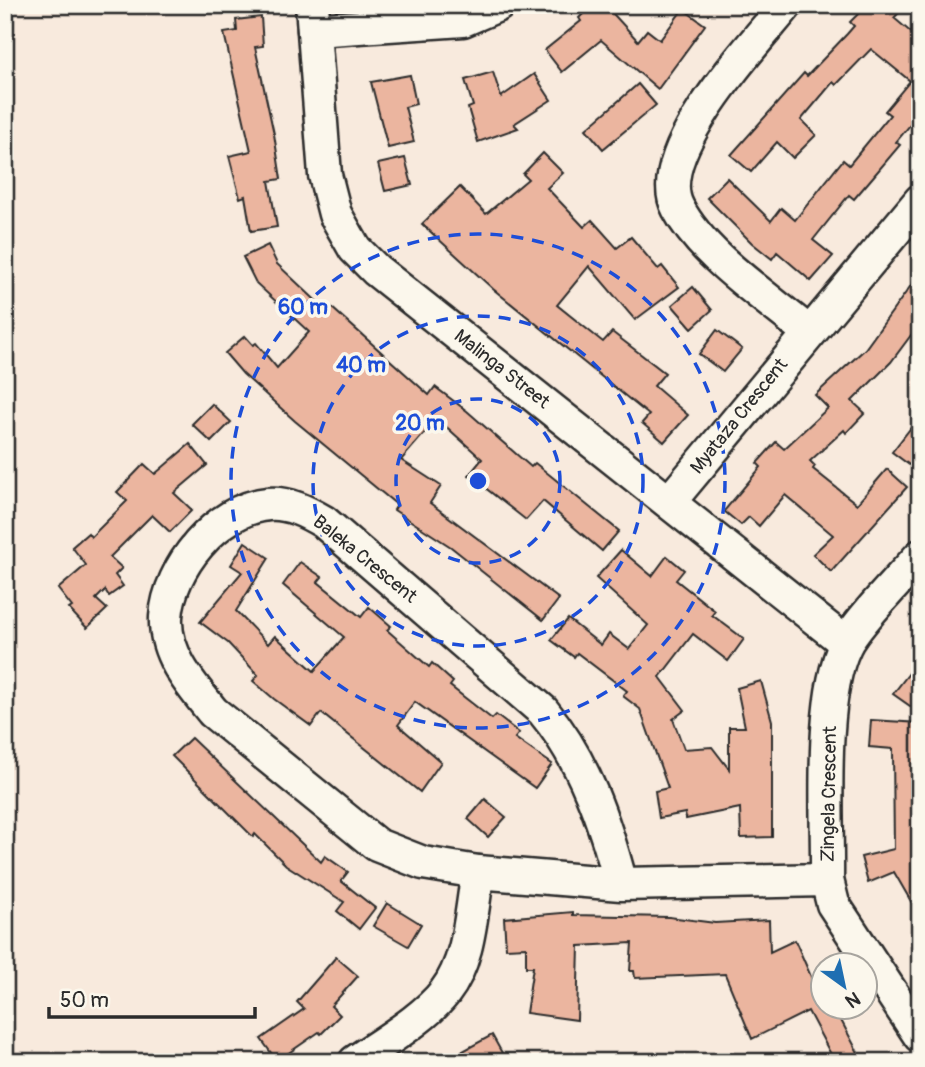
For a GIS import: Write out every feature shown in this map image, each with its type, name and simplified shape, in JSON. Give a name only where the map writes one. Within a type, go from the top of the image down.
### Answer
[{"type":"street","points":[[313,17],[463,20],[498,5]]},
{"type":"street","points":[[786,5],[693,127],[682,148],[673,190],[677,205],[690,227],[718,256],[808,332]]},
{"type":"street","name":"Malinga Street","points":[[313,17],[325,175],[335,214],[355,249],[376,270],[846,643]]},
{"type":"street","name":"Myataza Crescent","points":[[670,501],[808,332],[920,201]]},
{"type":"street","name":"Baleka Crescent","points":[[621,884],[595,799],[558,728],[544,711],[404,588],[324,522],[300,509],[268,504],[234,516],[214,529],[186,564],[172,587],[166,618],[171,649],[192,687],[213,712],[377,845],[423,863],[478,872],[621,884],[827,880]]},
{"type":"street","name":"Zingela Crescent","points":[[920,556],[846,643],[836,668],[830,702],[827,880],[833,904],[920,1036]]},
{"type":"street","points":[[355,1062],[445,993],[460,964],[478,872]]},
{"type":"building","points":[[592,5],[605,5],[638,41],[647,30],[660,40],[683,9],[705,25],[658,89],[601,40],[562,72],[545,50],[581,21],[579,18]]},
{"type":"building","points":[[867,5],[906,5],[894,18],[920,40],[920,113],[896,142],[900,145],[854,199],[849,195],[813,240],[833,256],[811,281],[777,252],[772,259],[707,198],[727,178],[771,221],[781,208],[795,220],[843,160],[849,165],[890,115],[885,111],[910,81],[871,49],[836,85],[833,82],[801,120],[816,135],[793,158],[777,142],[751,172],[731,155],[804,73],[807,76],[847,34],[854,26],[850,22]]},
{"type":"building","points":[[261,17],[263,46],[255,47],[281,179],[269,181],[277,227],[251,231],[245,196],[240,198],[229,156],[251,151],[224,33],[237,31],[236,20]]},
{"type":"building","points":[[493,72],[501,97],[534,74],[551,100],[514,124],[518,128],[478,142],[468,108],[473,106],[465,80]]},
{"type":"building","points":[[410,75],[416,104],[405,107],[414,142],[388,148],[371,82]]},
{"type":"building","points":[[638,84],[656,105],[603,149],[586,129]]},
{"type":"building","points":[[543,153],[563,173],[547,188],[584,227],[592,220],[617,248],[631,237],[658,269],[662,266],[679,287],[635,320],[589,266],[557,305],[603,342],[612,332],[665,373],[654,386],[688,415],[664,442],[642,423],[649,415],[493,289],[422,224],[460,187],[486,214],[528,179],[523,174]]},
{"type":"building","points":[[405,158],[412,185],[385,191],[378,164]]},
{"type":"building","points":[[268,245],[277,264],[327,311],[331,307],[429,395],[435,387],[531,467],[535,463],[619,531],[602,551],[543,501],[526,520],[469,475],[482,459],[442,423],[439,426],[434,422],[401,460],[441,486],[430,503],[559,599],[543,620],[451,547],[394,510],[397,505],[295,421],[243,374],[225,353],[245,336],[253,345],[256,343],[277,368],[309,332],[256,283],[243,257]]},
{"type":"building","points":[[920,273],[920,323],[891,362],[852,401],[865,413],[846,433],[844,430],[810,461],[815,466],[813,469],[857,504],[887,469],[907,487],[831,572],[813,554],[833,535],[785,495],[759,526],[749,517],[741,525],[724,511],[761,467],[757,463],[776,442],[784,449],[828,408],[815,395],[865,349]]},
{"type":"building","points":[[693,287],[712,310],[692,328],[672,305]]},
{"type":"building","points":[[717,330],[742,349],[723,372],[699,354]]},
{"type":"building","points":[[212,404],[231,422],[211,442],[192,424]]},
{"type":"building","points":[[920,416],[920,473],[892,452]]},
{"type":"building","points":[[190,444],[207,465],[174,493],[192,510],[170,532],[152,515],[110,557],[122,568],[115,575],[123,586],[109,596],[105,590],[96,599],[107,609],[87,628],[69,609],[72,607],[58,589],[86,565],[72,547],[88,533],[91,537],[127,501],[117,492],[144,464],[155,474]]},
{"type":"building","points":[[245,542],[269,558],[236,611],[268,644],[275,636],[314,671],[344,637],[283,585],[300,562],[322,577],[318,582],[361,617],[369,607],[391,626],[387,630],[429,667],[432,663],[453,682],[450,686],[492,719],[496,715],[519,733],[515,738],[552,764],[535,788],[415,702],[398,725],[441,762],[420,792],[321,713],[311,726],[274,699],[253,681],[258,675],[228,643],[200,622],[242,572],[231,565]]},
{"type":"building","points":[[621,550],[652,576],[667,556],[684,570],[676,580],[715,611],[712,615],[744,639],[728,661],[693,634],[660,677],[685,710],[673,719],[684,749],[712,747],[729,769],[729,727],[745,727],[737,688],[761,681],[772,721],[772,837],[741,838],[740,808],[686,819],[685,813],[659,818],[655,791],[668,788],[640,709],[623,696],[627,691],[577,653],[574,657],[551,640],[568,619],[601,645],[609,634],[629,649],[648,625],[596,578]]},
{"type":"building","points":[[920,659],[920,713],[893,694]]},
{"type":"building","points":[[871,720],[920,723],[920,917],[894,872],[868,883],[861,857],[894,849],[893,749],[869,747]]},
{"type":"building","points":[[191,738],[321,862],[325,856],[348,872],[341,881],[375,908],[359,929],[337,911],[344,902],[286,865],[255,834],[253,837],[172,756]]},
{"type":"building","points":[[485,799],[506,817],[488,837],[468,819]]},
{"type":"building","points":[[387,903],[421,924],[408,946],[373,926]]},
{"type":"building","points":[[573,912],[573,915],[669,917],[715,923],[769,920],[770,952],[795,940],[810,974],[810,1015],[808,1011],[752,1039],[725,974],[635,978],[634,971],[630,971],[632,943],[579,946],[577,1020],[526,1013],[533,967],[526,967],[526,947],[506,948],[504,918]]},
{"type":"building","points":[[336,957],[358,976],[331,1006],[340,1015],[321,1034],[319,1032],[277,1061],[261,1039],[304,1009],[297,1002]]},
{"type":"building","points":[[813,1021],[841,1021],[863,1062],[835,1062]]},
{"type":"building","points":[[492,1035],[507,1062],[443,1062]]}]
